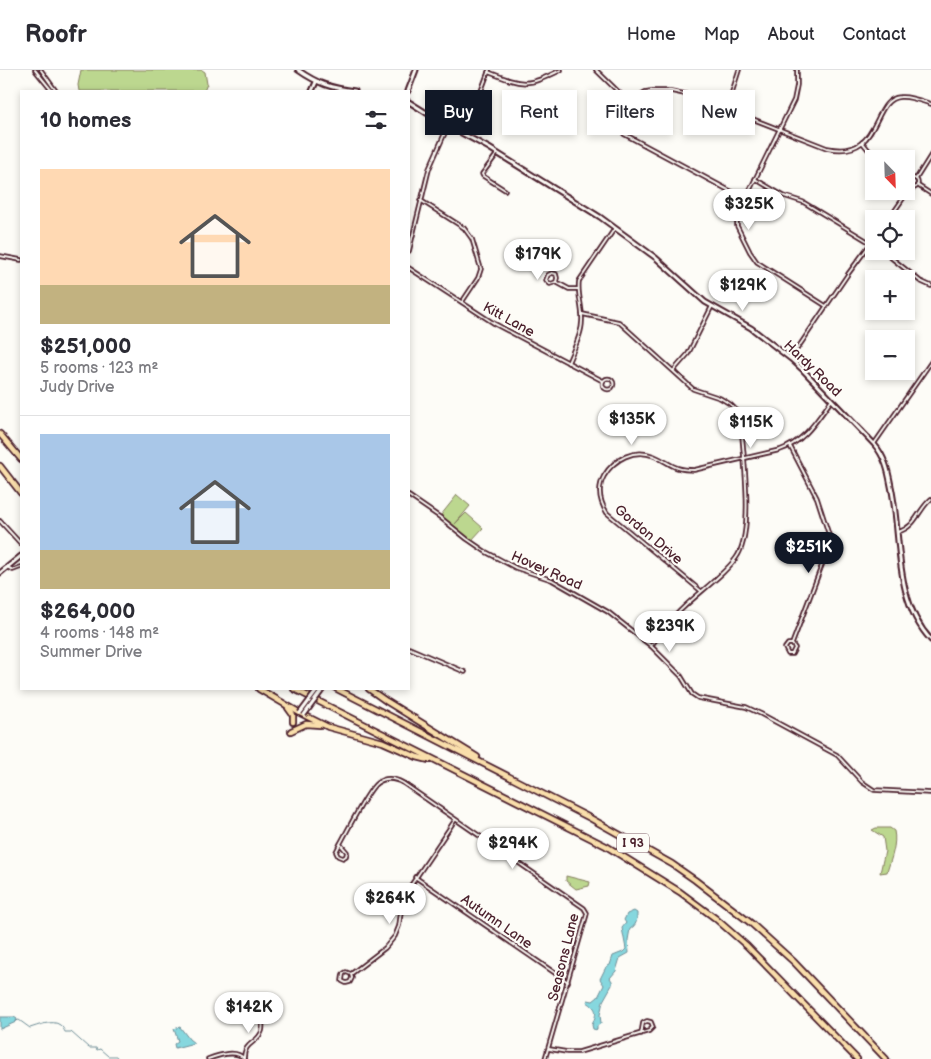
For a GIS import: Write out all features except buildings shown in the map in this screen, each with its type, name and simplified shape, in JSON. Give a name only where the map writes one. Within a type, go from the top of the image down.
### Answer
[{"type":"highway","points":[[0,434],[20,458]]},
{"type":"highway","points":[[0,466],[20,492]]},
{"type":"highway","points":[[261,690],[328,727]]},
{"type":"highway","name":"I 93","points":[[296,690],[606,846],[680,892],[715,918],[747,946],[857,1059]]},
{"type":"highway","name":"I 93","points":[[339,690],[590,818],[672,864],[752,924],[799,967],[886,1059]]},
{"type":"highway","points":[[370,690],[423,725],[472,753],[482,762]]},
{"type":"highway","points":[[286,705],[293,714],[293,722]]},
{"type":"highway","points":[[291,731],[306,724],[328,727],[383,742],[417,757],[434,761]]},
{"type":"street","points":[[35,70],[51,90]]},
{"type":"street","points":[[40,70],[55,90]]},
{"type":"street","points":[[298,70],[316,82],[332,88],[347,90]]},
{"type":"street","points":[[408,90],[416,70]]},
{"type":"street","points":[[482,90],[489,71],[513,82],[525,84],[538,81],[561,70]]},
{"type":"street","points":[[596,70],[617,90]]},
{"type":"street","points":[[733,90],[739,70]]},
{"type":"street","points":[[797,70],[796,91],[745,199],[737,218],[737,226],[753,257],[764,267],[826,306]]},
{"type":"street","points":[[312,90],[316,82]]},
{"type":"street","points":[[755,119],[833,149],[850,148],[862,142],[873,131],[884,106],[892,99],[903,96],[931,104]]},
{"type":"street","name":"Hardy Road","points":[[410,103],[425,112]]},
{"type":"street","points":[[410,246],[432,158],[444,135]]},
{"type":"street","name":"Hardy Road","points":[[464,135],[593,212],[656,258],[689,289],[712,306],[751,328],[791,358],[874,444],[883,456],[887,466],[895,503],[900,564],[907,595],[916,620],[931,640]]},
{"type":"street","points":[[626,135],[745,199]]},
{"type":"street","points":[[862,142],[869,150]]},
{"type":"street","points":[[497,154],[482,174],[505,190]]},
{"type":"street","points":[[931,155],[916,179],[918,182],[917,186],[931,194]]},
{"type":"street","points":[[755,179],[784,196],[803,202],[865,238]]},
{"type":"street","points":[[420,200],[464,228],[472,240],[481,269],[478,278],[462,303]]},
{"type":"street","points":[[568,363],[581,330],[582,314],[578,289],[580,278],[615,228]]},
{"type":"street","points":[[791,358],[865,251]]},
{"type":"street","points":[[0,256],[20,260]]},
{"type":"street","points":[[894,260],[920,281],[931,286]]},
{"type":"street","name":"Kitt Lane","points":[[410,269],[495,324],[603,382]]},
{"type":"street","points":[[556,282],[558,278],[556,274],[548,275],[546,279],[548,283],[556,282],[569,289],[578,289]]},
{"type":"street","points":[[673,371],[688,354],[712,306]]},
{"type":"street","points":[[582,314],[619,322],[693,389],[726,400],[734,407],[741,422],[747,506],[741,548],[738,556],[676,615],[651,646]]},
{"type":"street","points":[[874,444],[931,362]]},
{"type":"street","name":"Kitt Lane","points":[[610,378],[613,380],[614,386],[612,389],[606,390],[602,385],[603,382],[610,378]]},
{"type":"street","name":"Gordon Drive","points":[[701,591],[607,513],[600,498],[602,481],[608,471],[616,462],[626,456],[637,454],[651,455],[671,467],[685,470],[699,469],[780,450],[790,446],[804,436],[831,401]]},
{"type":"street","points":[[790,446],[817,498],[830,538],[825,557],[792,644]]},
{"type":"street","name":"Hovey Road","points":[[410,497],[486,552],[521,570],[552,580],[614,616],[651,646],[677,671],[692,694],[698,698],[746,707],[761,714],[837,755],[862,782],[874,790],[931,793]]},
{"type":"street","points":[[898,532],[912,525],[924,506],[931,500]]},
{"type":"street","points":[[0,521],[20,543]]},
{"type":"street","points":[[0,573],[20,557]]},
{"type":"street","points":[[7,567],[13,570],[20,567]]},
{"type":"street","points":[[788,644],[792,644],[795,651],[788,654],[784,648],[788,644]]},
{"type":"street","points":[[410,648],[465,672]]},
{"type":"street","points":[[302,714],[317,690]]},
{"type":"street","points":[[302,714],[322,690]]},
{"type":"street","name":"Seasons Lane","points":[[340,844],[348,852],[342,858],[338,857],[336,853],[340,844],[372,788],[378,782],[396,780],[583,907],[586,911],[586,917],[545,1059]]},
{"type":"street","points":[[351,974],[386,948],[395,936],[399,926],[403,897],[455,820]]},
{"type":"street","name":"Autumn Lane","points":[[415,877],[568,982]]},
{"type":"street","points":[[348,972],[351,974],[350,982],[342,981],[343,973],[348,972]]},
{"type":"street","points":[[208,1059],[236,1053],[245,1049],[259,1036],[263,1024],[259,1006]]},
{"type":"street","points":[[549,1049],[576,1052],[641,1034],[651,1030],[653,1026],[651,1022],[644,1022],[641,1034]]},
{"type":"street","points":[[236,1053],[244,1058],[245,1049]]},
{"type":"green space","points":[[81,70],[202,70],[205,72],[207,84],[204,90],[79,90]]},
{"type":"green space","points":[[457,495],[470,506],[455,524],[466,513],[483,528],[471,541],[441,515]]},
{"type":"green space","points":[[876,828],[890,828],[894,831],[894,846],[887,872],[880,873],[885,851],[883,837],[872,830]]},
{"type":"green space","points":[[566,876],[590,882],[589,886],[576,889],[566,881]]},
{"type":"water","points":[[634,911],[637,913],[637,920],[630,929],[628,940],[629,953],[620,958],[616,971],[610,978],[612,985],[603,1001],[600,1015],[601,1023],[597,1026],[597,1030],[593,1029],[592,1025],[596,1012],[587,1002],[588,1000],[593,1001],[598,997],[604,985],[600,979],[606,967],[610,965],[613,956],[626,949],[622,928],[626,923],[624,920],[627,914]]},
{"type":"water","points":[[0,1017],[14,1017],[17,1019],[16,1022],[0,1029]]},
{"type":"water","points":[[180,1027],[194,1043],[175,1048],[174,1044],[178,1041],[174,1029]]},
{"type":"waterway","points":[[16,1021],[19,1020],[30,1028],[57,1023],[65,1032],[71,1032],[89,1048],[100,1049],[108,1056],[116,1056],[118,1059]]}]
